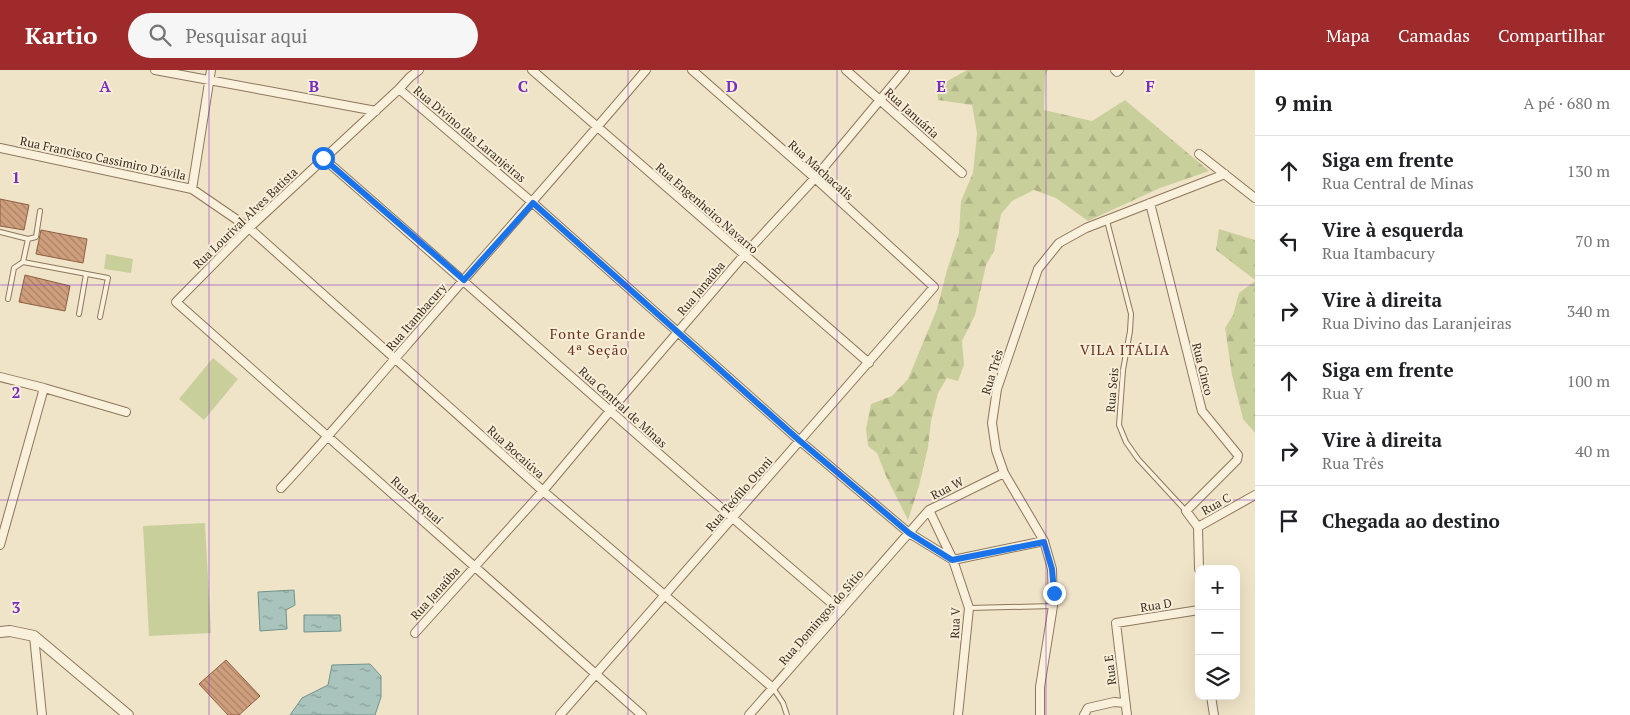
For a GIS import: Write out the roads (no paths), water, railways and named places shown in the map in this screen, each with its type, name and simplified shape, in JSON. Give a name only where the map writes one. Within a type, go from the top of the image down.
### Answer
[{"type":"street","points":[[155,70],[376,111]]},
{"type":"street","points":[[192,188],[211,70]]},
{"type":"street","name":"Rua Lourival Alves Batista","points":[[176,302],[249,228],[376,111],[399,89],[411,74],[419,70]]},
{"type":"street","name":"Rua Engenheiro Navarro","points":[[532,70],[868,363]]},
{"type":"street","name":"Rua Itambacury","points":[[282,488],[329,437],[394,359],[533,203],[646,70]]},
{"type":"street","name":"Rua Machacalis","points":[[692,70],[815,178],[934,287]]},
{"type":"street","name":"Rua Januária","points":[[846,70],[962,173]]},
{"type":"street","name":"Rua Janaúba","points":[[415,633],[543,492],[744,255],[815,178],[905,70]]},
{"type":"street","name":"Rua Divino das Laranjeiras","points":[[399,89],[533,203],[800,441],[909,533],[952,560]]},
{"type":"street","name":"Rua Francisco Cassimiro D'ávila","points":[[0,148],[192,188],[249,228]]},
{"type":"street","points":[[1199,154],[1255,198]]},
{"type":"street","name":"Rua Central de Minas","points":[[323,158],[464,280],[732,519],[842,611]]},
{"type":"street","name":"Rua Três","points":[[1040,715],[1040,687],[1053,606],[1052,569],[1044,542],[1004,473],[996,450],[992,423],[997,389],[1038,269],[1059,243],[1086,228],[1225,174]]},
{"type":"street","name":"Rua Cinco","points":[[1150,203],[1202,411],[1238,455],[1238,458],[1186,512]]},
{"type":"street","name":"Rua Bocaiúva","points":[[249,228],[543,492],[773,688]]},
{"type":"street","name":"Rua Teófilo Otoni","points":[[560,715],[934,287]]},
{"type":"street","name":"Rua Araçuaí","points":[[176,302],[642,715]]},
{"type":"street","points":[[0,377],[126,412]]},
{"type":"street","points":[[0,545],[44,388]]},
{"type":"street","name":"Rua W","points":[[909,533],[929,510],[1004,473]]},
{"type":"street","name":"Rua C","points":[[1199,565],[1198,526],[1255,494]]},
{"type":"street","name":"Rua V","points":[[929,510],[952,560],[969,608],[958,715]]},
{"type":"street","points":[[1186,512],[1198,526]]},
{"type":"street","name":"Rua Domingos do Sítio","points":[[749,715],[909,533]]},
{"type":"street","points":[[952,560],[1044,542]]},
{"type":"street","name":"Rua D","points":[[1116,623],[1195,611]]},
{"type":"street","name":"Rua E","points":[[1116,623],[1127,715]]},
{"type":"street","points":[[0,632],[10,631],[34,636],[128,715]]},
{"type":"street","points":[[34,636],[42,715]]},
{"type":"street","points":[[1212,700],[1214,715]]},
{"type":"street","points":[[1084,715],[1088,708],[1114,702],[1125,703]]},
{"type":"lane","points":[[0,232],[28,240],[36,237],[40,211]]},
{"type":"lane","name":"Rua Seis","points":[[1107,220],[1131,314],[1123,370],[1119,425],[1126,442],[1138,458],[1186,512]]},
{"type":"lane","points":[[8,299],[14,268],[23,262],[28,240]]},
{"type":"lane","points":[[23,262],[108,278],[100,317]]},
{"type":"lane","points":[[79,314],[86,274]]},
{"type":"lane","points":[[969,608],[1053,606]]},
{"type":"lane","points":[[773,688],[783,703],[787,715]]},
{"type":"water","points":[[294,590],[295,605],[286,610],[287,629],[260,631],[258,592]]},
{"type":"water","points":[[304,615],[340,615],[341,631],[304,632]]},
{"type":"water","points":[[370,664],[381,676],[381,697],[375,715],[290,715],[302,698],[328,685],[332,665]]},
{"type":"district","name":"Fonte Grande 4ª Seção","points":[[598,342]]},
{"type":"district","name":"VILA ITÁLIA","points":[[1125,349]]}]
